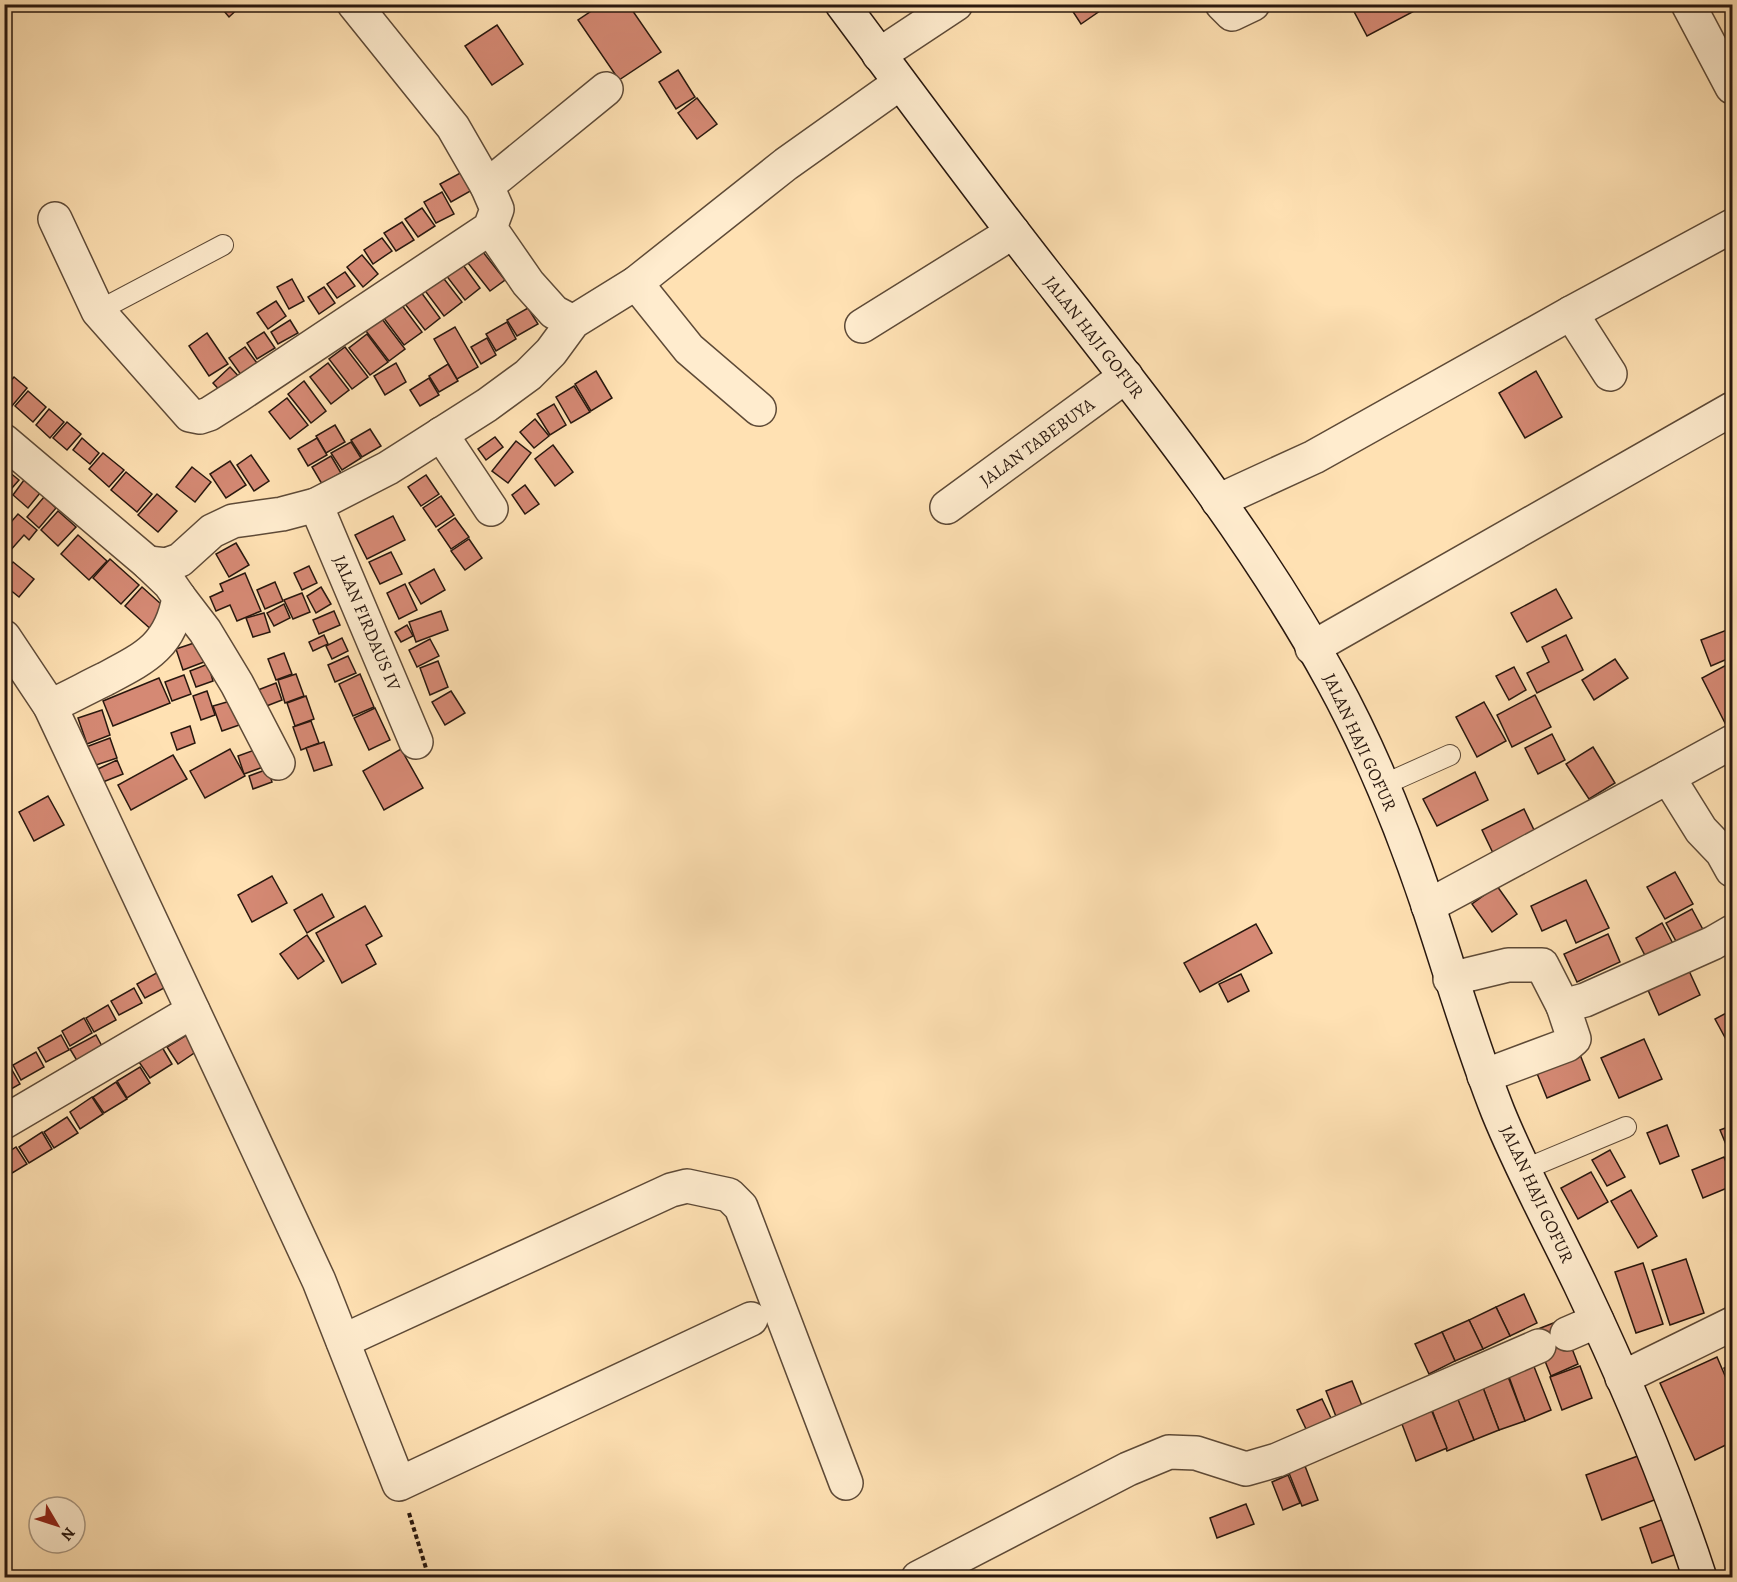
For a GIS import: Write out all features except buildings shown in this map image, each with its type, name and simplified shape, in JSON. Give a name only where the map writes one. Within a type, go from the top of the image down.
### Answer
[{"type":"street","points":[[55,219],[98,311],[174,399],[190,414],[200,417],[209,414],[239,395],[490,228],[497,209],[487,186],[453,127],[354,4]]},
{"type":"street","name":"JALAN HAJI GOFUR","points":[[842,4],[1012,232],[1126,376],[1218,501],[1252,548],[1332,680],[1383,785],[1428,906],[1450,979],[1484,1076],[1523,1170],[1622,1378],[1673,1498],[1700,1578]]},
{"type":"street","points":[[879,55],[956,4]]},
{"type":"street","points":[[1222,4],[1232,14],[1253,4]]},
{"type":"street","points":[[1688,4],[1732,87]]},
{"type":"street","points":[[148,563],[166,565],[180,560],[212,531],[232,521],[282,514],[316,505],[388,468],[487,405],[528,375],[551,352],[573,322],[636,283],[786,164],[900,83]]},
{"type":"street","points":[[487,186],[606,89]]},
{"type":"street","points":[[1218,501],[1314,458],[1571,313],[1732,226]]},
{"type":"street","points":[[490,228],[528,283],[554,312],[573,322]]},
{"type":"street","points":[[862,326],[1012,232]]},
{"type":"street","points":[[636,283],[689,349],[759,409]]},
{"type":"street","points":[[1571,313],[1610,374]]},
{"type":"street","name":"JALAN TABEBUYA","points":[[947,507],[1126,376]]},
{"type":"street","points":[[1312,648],[1732,409]]},
{"type":"street","points":[[441,434],[491,508]]},
{"type":"street","points":[[4,441],[170,584],[205,630],[237,684],[278,763]]},
{"type":"street","name":"JALAN FIRDAUS IV","points":[[316,505],[416,741]]},
{"type":"street","points":[[50,706],[129,667],[150,654],[172,624],[178,597]]},
{"type":"street","points":[[4,638],[50,706],[320,1281],[399,1484],[751,1319]]},
{"type":"street","points":[[1428,906],[1732,742]]},
{"type":"street","points":[[1668,777],[1701,830],[1722,852],[1732,870]]},
{"type":"street","points":[[1563,1006],[1585,1000],[1713,943],[1732,932]]},
{"type":"street","points":[[1450,979],[1508,965],[1542,965],[1563,1006],[1574,1039],[1567,1045],[1484,1076]]},
{"type":"street","points":[[4,1122],[193,1011]]},
{"type":"street","points":[[343,1341],[671,1190],[687,1186],[729,1195],[741,1207],[846,1483]]},
{"type":"street","points":[[918,1578],[1128,1469],[1169,1452],[1196,1453],[1245,1469],[1277,1460],[1597,1322]]},
{"type":"street","points":[[1622,1378],[1732,1324]]},
{"type":"lane","points":[[98,311],[223,245]]},
{"type":"lane","points":[[1383,785],[1450,755]]},
{"type":"lane","points":[[1523,1170],[1626,1127]]},
{"type":"path","points":[[399,1484],[429,1578]]}]
